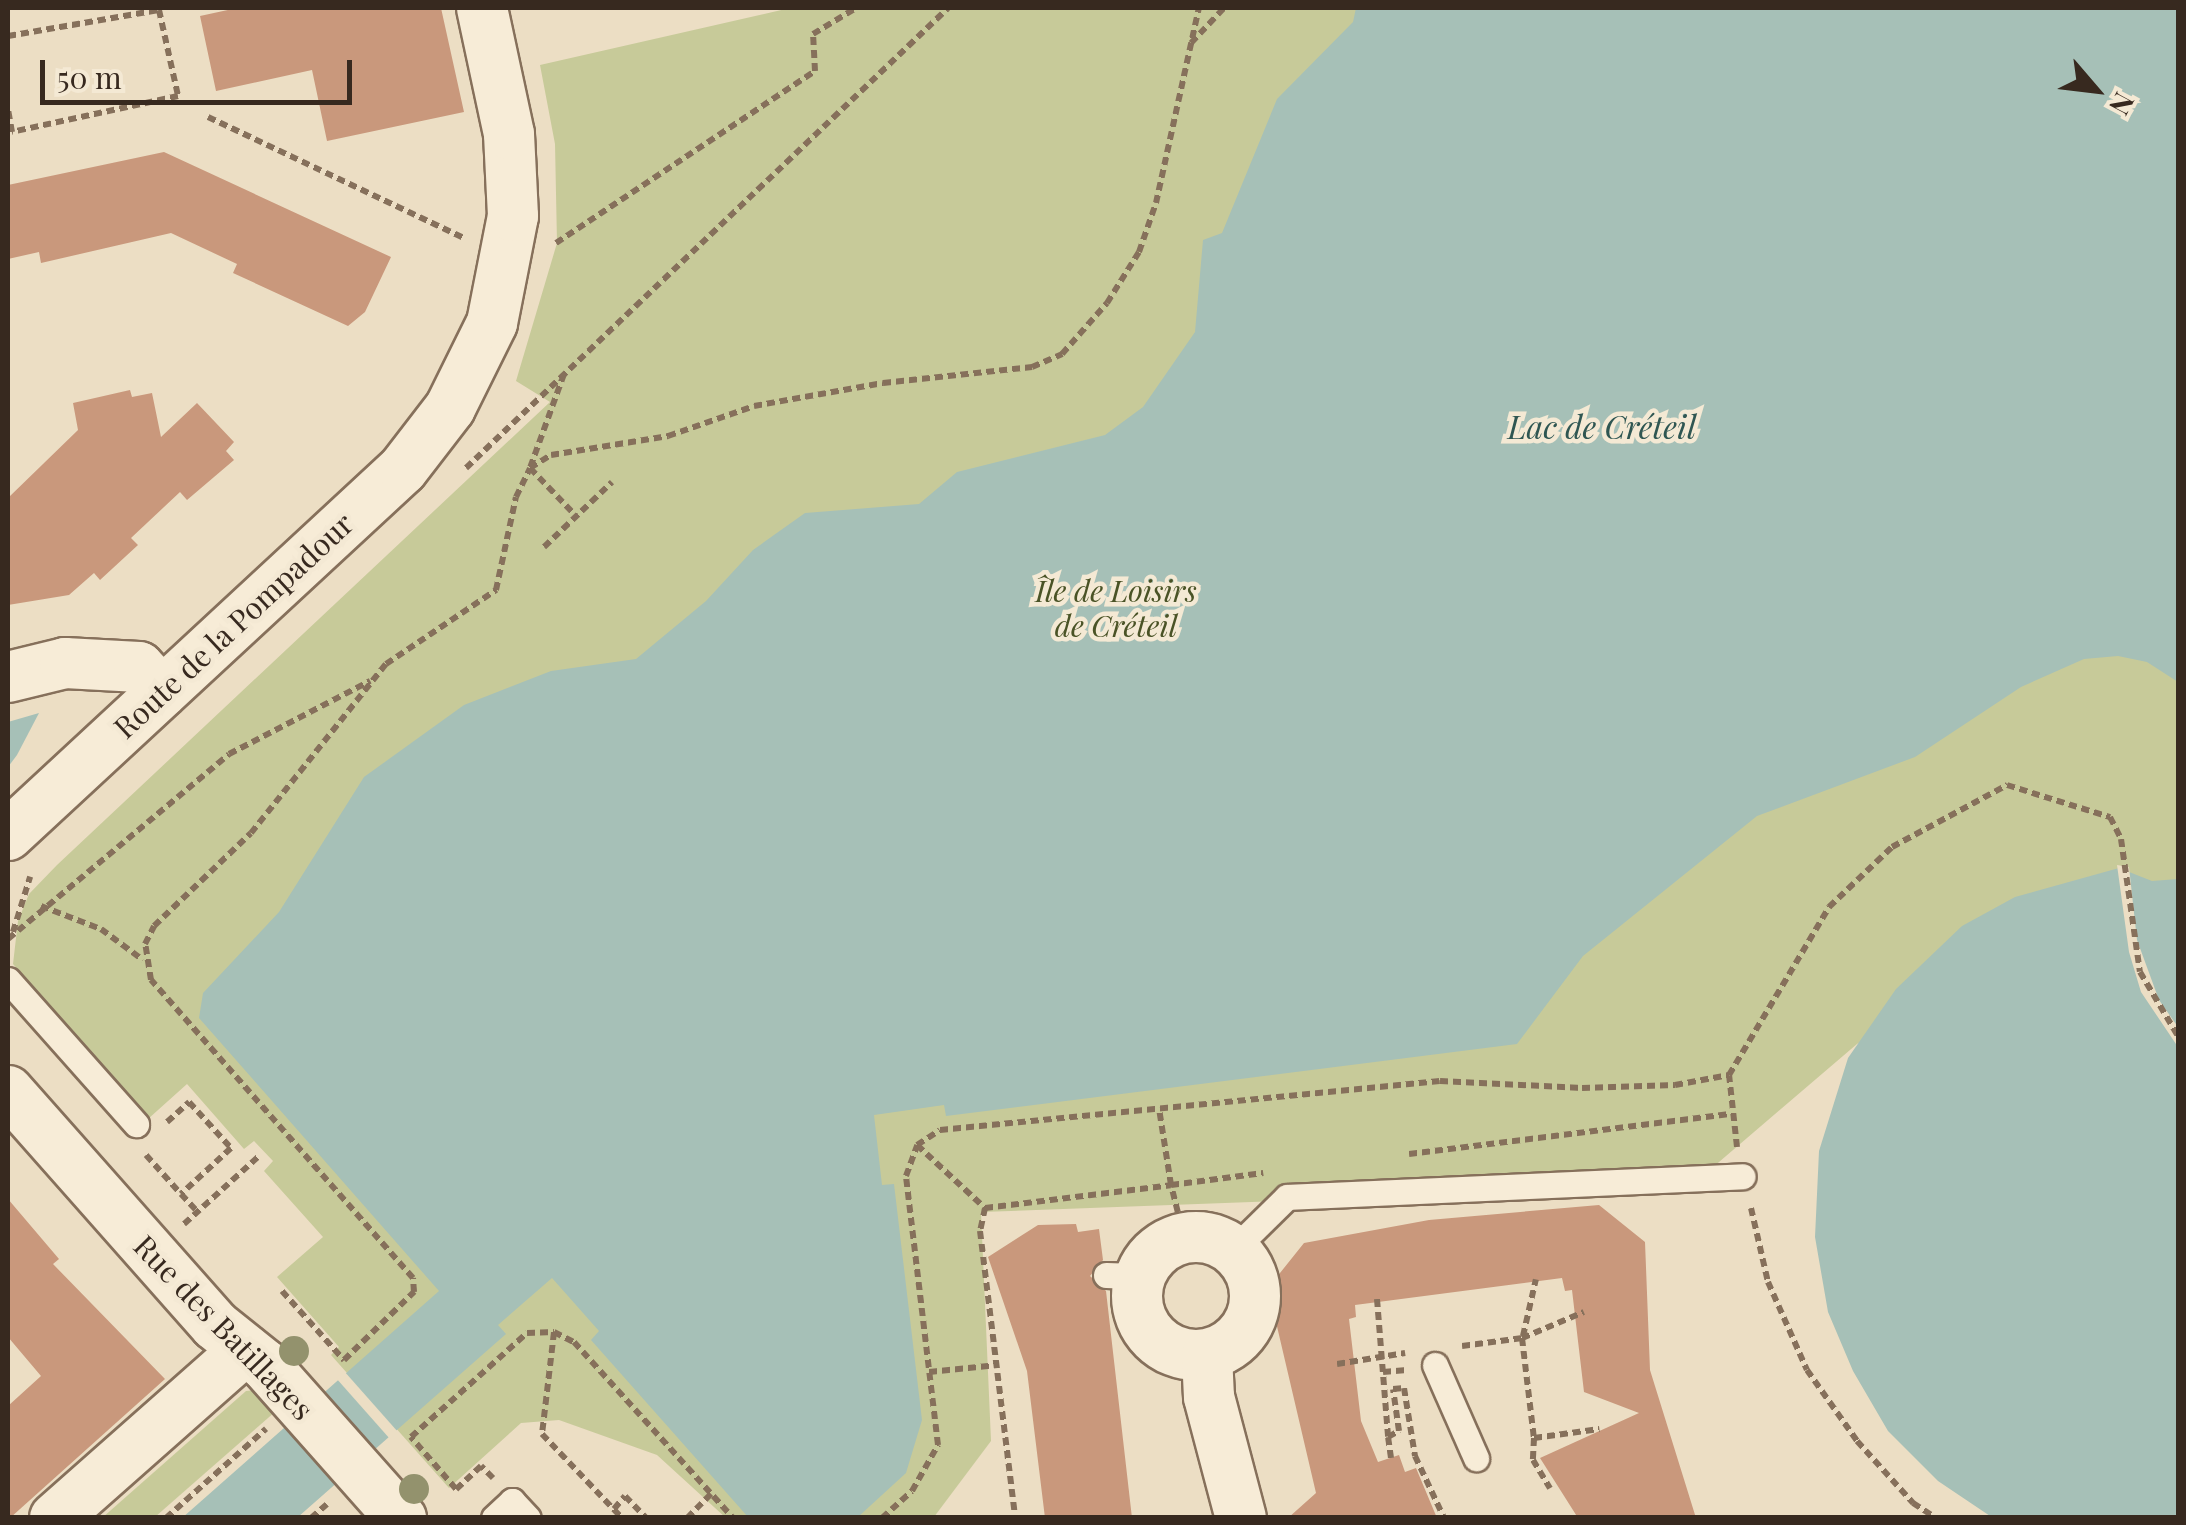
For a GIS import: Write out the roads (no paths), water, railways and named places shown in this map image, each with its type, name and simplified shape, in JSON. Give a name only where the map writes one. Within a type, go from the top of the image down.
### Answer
[{"type":"street","name":"Route de la Pompadour","points":[[8,835],[402,468],[450,408],[492,323],[513,216],[509,134],[482,8]]},
{"type":"street","points":[[8,677],[65,663],[139,667],[162,692]]},
{"type":"street","name":"Rue des Batillages","points":[[8,1091],[214,1325],[244,1350],[283,1414],[362,1473],[401,1518]]},
{"type":"street","points":[[1184,1237],[1234,1248],[1252,1278],[1254,1311],[1236,1341],[1206,1355],[1170,1349],[1150,1334],[1136,1296],[1123,1275],[1160,1248],[1184,1237]]},
{"type":"street","points":[[54,1518],[244,1350]]},
{"type":"street","points":[[1206,1355],[1209,1397],[1242,1518]]},
{"type":"lane","points":[[8,980],[138,1136]]},
{"type":"lane","points":[[1234,1248],[1287,1197],[1743,1176]]},
{"type":"lane","points":[[1434,1355],[1476,1458]]},
{"type":"lane","points":[[494,1518],[512,1501],[528,1518]]},
{"type":"water","name":"Lac de Créteil","points":[[1356,8],[2178,8],[2178,682],[2147,662],[2118,656],[2084,659],[2021,687],[1915,757],[1757,816],[1583,956],[1517,1044],[946,1116],[944,1105],[874,1115],[882,1185],[894,1184],[922,1420],[906,1473],[858,1517],[748,1517],[591,1340],[599,1331],[552,1278],[498,1325],[506,1334],[298,1517],[182,1518],[439,1291],[199,1018],[203,993],[279,912],[364,777],[464,705],[551,671],[636,659],[706,601],[753,550],[805,513],[919,504],[957,472],[1105,435],[1143,407],[1195,332],[1203,240],[1222,233],[1277,99],[1353,22]]},
{"type":"water","points":[[39,713],[17,755],[8,767],[8,722]]},
{"type":"water","points":[[2119,868],[2152,881],[2178,879],[2178,1517],[1993,1518],[1938,1481],[1888,1431],[1853,1371],[1828,1312],[1815,1237],[1819,1151],[1848,1058],[1896,989],[1962,926],[2015,897]]},
{"type":"park label","name":"Île de Loisirs de Créteil","points":[[1116,607]]}]
